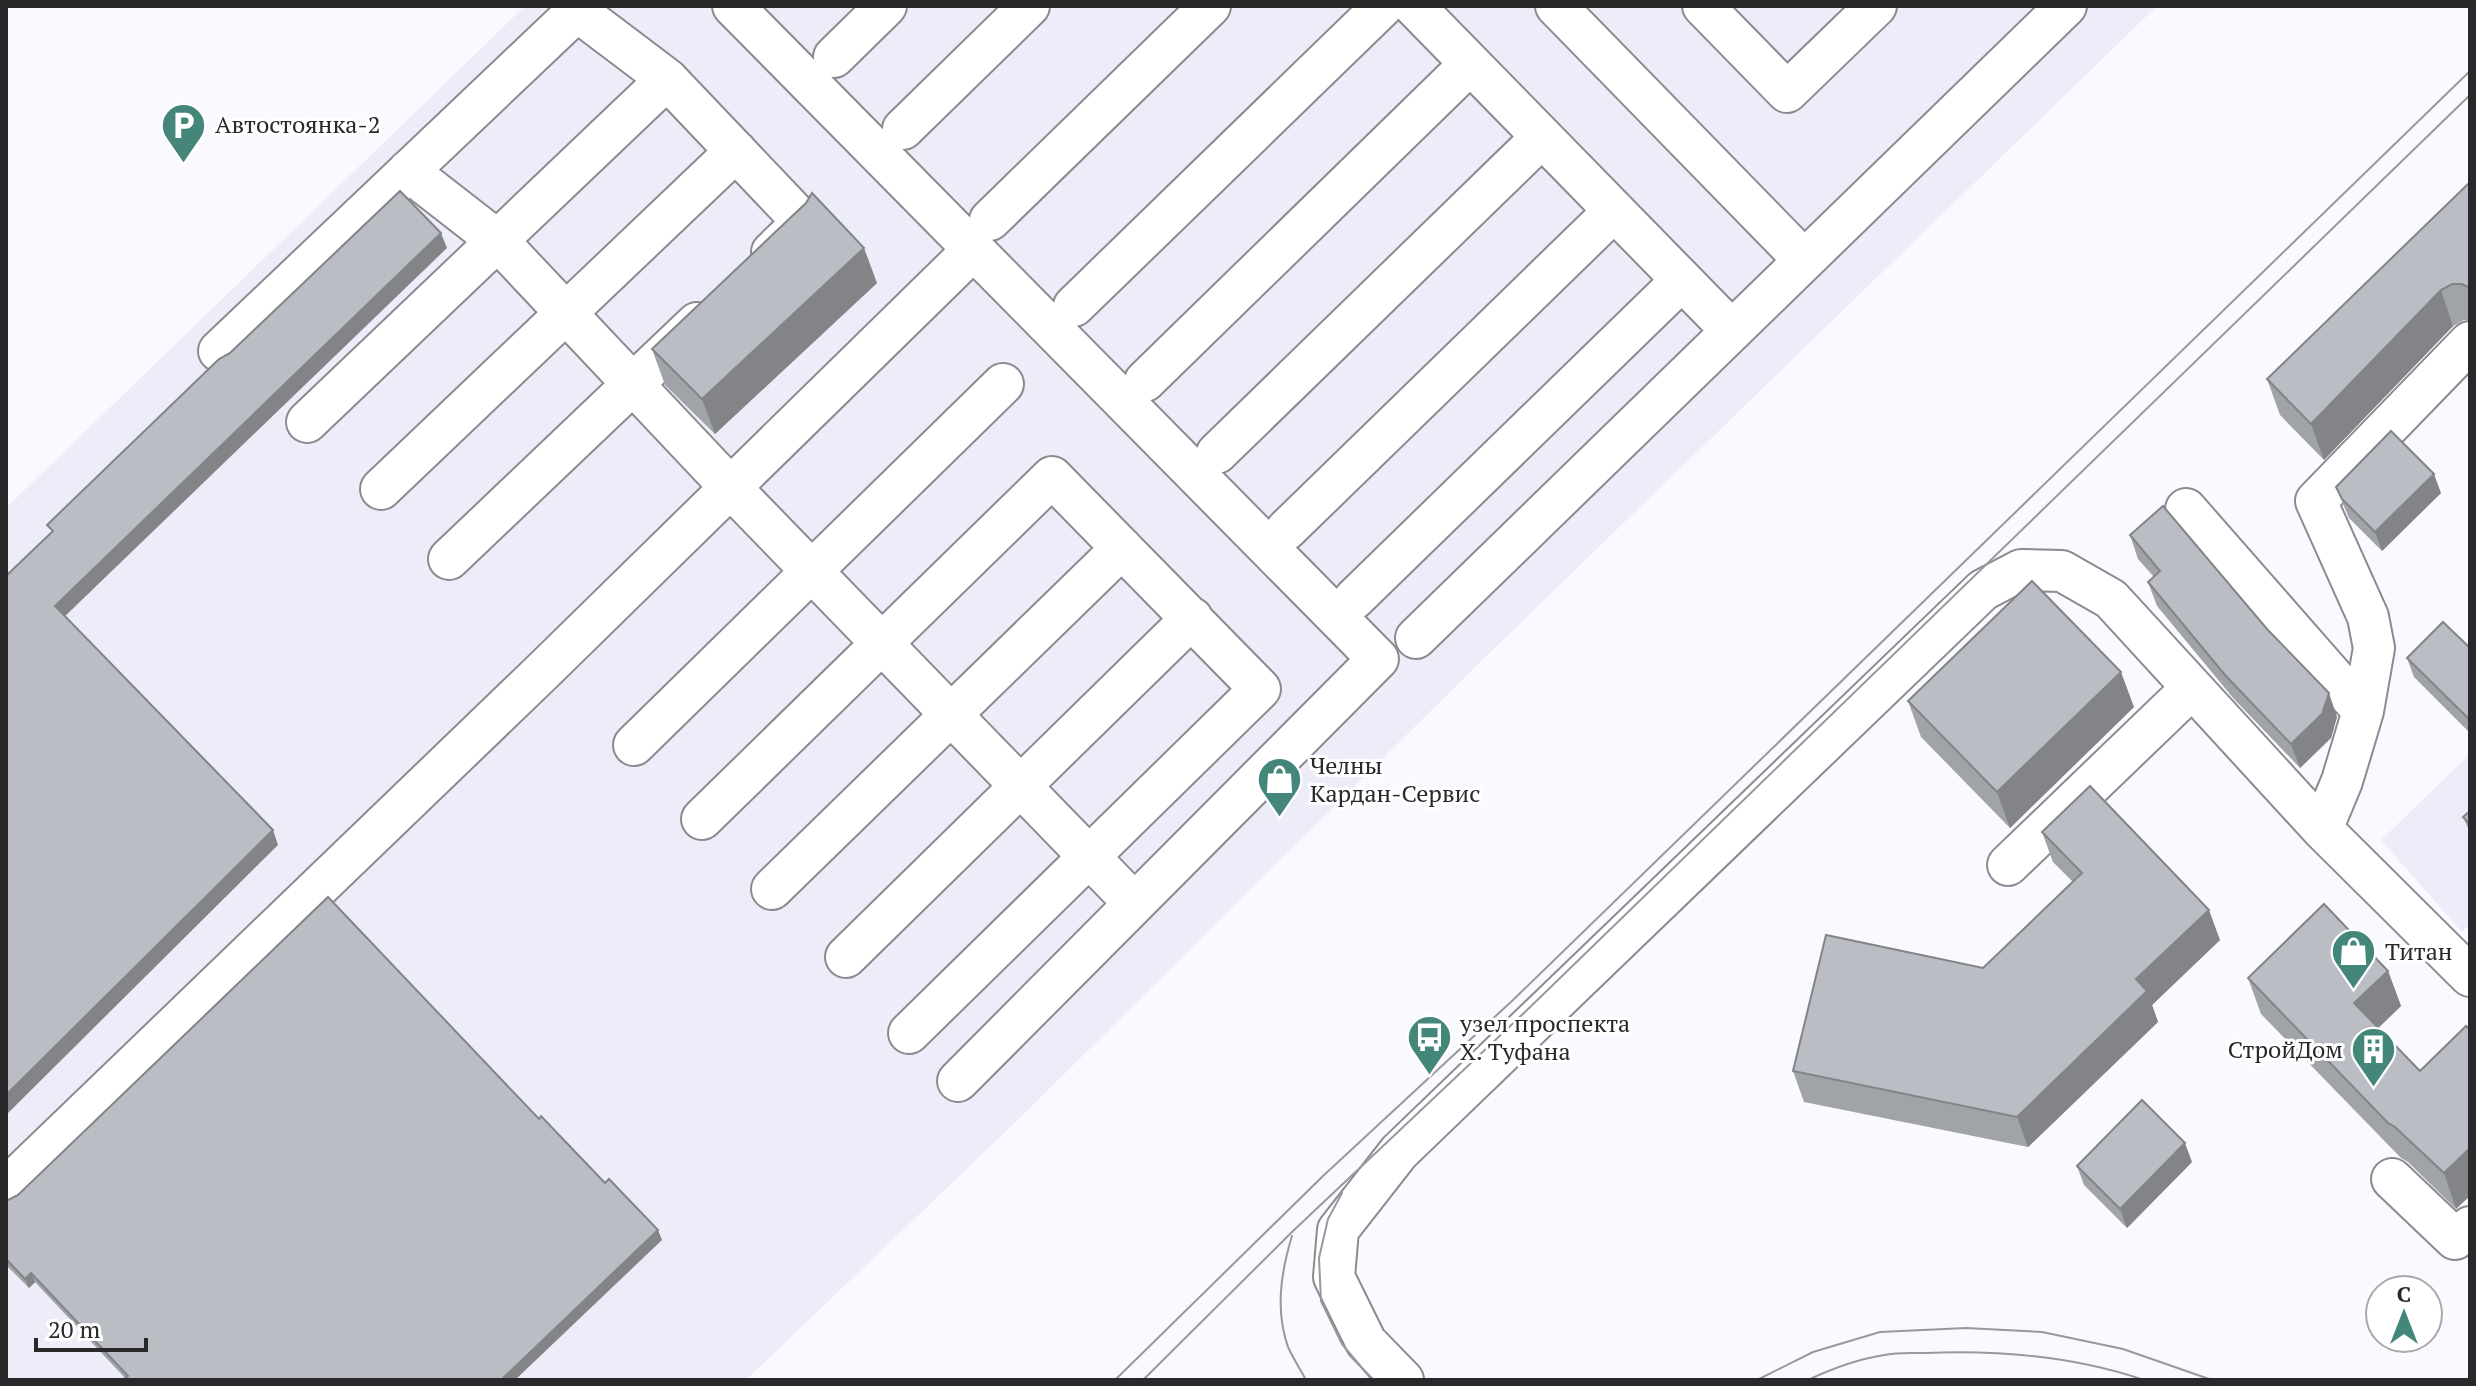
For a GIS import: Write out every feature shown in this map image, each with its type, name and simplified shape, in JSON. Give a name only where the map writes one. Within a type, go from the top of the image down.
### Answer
[{"type":"lane","points":[[733,6],[982,235],[1378,659],[958,1081]]},
{"type":"lane","points":[[834,57],[886,6]]},
{"type":"lane","points":[[903,129],[1029,6]]},
{"type":"lane","points":[[6,1188],[731,488],[1210,6]]},
{"type":"lane","points":[[1074,306],[1383,6]]},
{"type":"lane","points":[[1414,6],[1732,331]]},
{"type":"lane","points":[[1556,6],[1804,260]]},
{"type":"lane","points":[[1716,10],[1787,92],[1876,6]]},
{"type":"lane","points":[[1416,638],[2066,6]]},
{"type":"lane","points":[[219,351],[577,11],[667,79],[803,222],[449,559]]},
{"type":"lane","points":[[1145,381],[1470,64]]},
{"type":"lane","points":[[307,422],[667,79]]},
{"type":"lane","points":[[1217,453],[1542,137]]},
{"type":"lane","points":[[381,489],[736,151]]},
{"type":"lane","points":[[408,171],[498,241],[731,488],[1134,903]]},
{"type":"lane","points":[[1286,530],[1614,211]]},
{"type":"lane","points":[[1354,599],[1682,280]]},
{"type":"lane","points":[[2322,829],[2342,781],[2363,711],[2374,648],[2368,617],[2316,501],[2470,342]]},
{"type":"lane","points":[[634,745],[1003,384]]},
{"type":"lane","points":[[702,819],[1052,477],[1192,618],[1260,689],[909,1033]]},
{"type":"lane","points":[[2186,509],[2363,711]]},
{"type":"lane","points":[[772,889],[1122,548]]},
{"type":"lane","points":[[1403,1380],[1366,1342],[1334,1277],[1338,1230],[1399,1152],[1983,590],[2021,570],[2062,571],[2111,599],[2322,829],[2470,976]]},
{"type":"lane","points":[[846,957],[1192,618]]},
{"type":"lane","points":[[2008,865],[2192,688]]},
{"type":"lane","points":[[2392,1179],[2455,1239],[2470,1227]]},
{"type":"shaded area","points":[[525,6],[2157,6],[1473,669],[1021,1117],[746,1380],[6,1380],[6,508]]},
{"type":"shaded area","points":[[2470,754],[2470,924],[2462,932],[2381,840]]},
{"type":"building","points":[[2470,182],[2470,285],[2452,284],[2441,290],[2311,424],[2267,379]]},
{"type":"building","points":[[400,191],[441,233],[55,606],[273,830],[6,1095],[6,576],[53,531],[47,525]]},
{"type":"building","points":[[812,193],[864,248],[702,399],[652,349],[806,203]]},
{"type":"building","points":[[2391,431],[2434,474],[2375,532],[2342,499],[2336,487]]},
{"type":"building","points":[[2163,506],[2267,629],[2329,693],[2322,714],[2291,744],[2225,675],[2148,582],[2160,571],[2130,535]]},
{"type":"building","points":[[2032,581],[2121,672],[1997,792],[1908,701]]},
{"type":"building","points":[[2443,622],[2470,648],[2470,720],[2407,658]]},
{"type":"building","points":[[2090,786],[2209,910],[2136,979],[2147,991],[2017,1117],[1793,1071],[1826,935],[1983,968],[2082,873],[2042,832]]},
{"type":"building","points":[[2470,811],[2470,824],[2463,817]]},
{"type":"building","points":[[328,897],[539,1119],[541,1116],[605,1183],[609,1179],[658,1230],[501,1380],[123,1380],[128,1376],[31,1273],[25,1279],[6,1259],[6,1201],[18,1195]]},
{"type":"building","name":"СтройДом","points":[[2324,904],[2388,971],[2354,1003],[2420,1071],[2466,1026],[2470,1030],[2470,1148],[2444,1173],[2388,1123],[2248,978]]},
{"type":"building","points":[[2142,1100],[2185,1143],[2120,1209],[2077,1166]]},
{"type":"tram line","points":[[1115,1380],[1323,1176],[1513,1000],[2470,71]]},
{"type":"tram line","points":[[1143,1380],[1293,1231],[1525,1012],[2470,95]]},
{"type":"tram line","points":[[1342,1193],[1328,1219],[1319,1258],[1321,1301],[1342,1344],[1372,1380]]},
{"type":"tram line","points":[[1292,1236],[1282,1277],[1282,1319],[1288,1347],[1306,1380]]},
{"type":"tram line","points":[[1757,1380],[1813,1352],[1880,1332],[1966,1328],[2042,1332],[2123,1349],[2212,1380]]},
{"type":"tram line","points":[[1808,1380],[1874,1357],[1954,1352],[2064,1360],[2144,1380]]},
{"type":"place","name":"Автостоянка-2","points":[[184,164]]},
{"type":"place","name":"Челны Кардан-Сервис","points":[[1279,819]]},
{"type":"place","name":"Титан","points":[[2354,991]]},
{"type":"place","name":"узел проспекта Х. Туфана","points":[[1429,1077]]},
{"type":"place","name":"СтройДом","points":[[2374,1089]]}]
